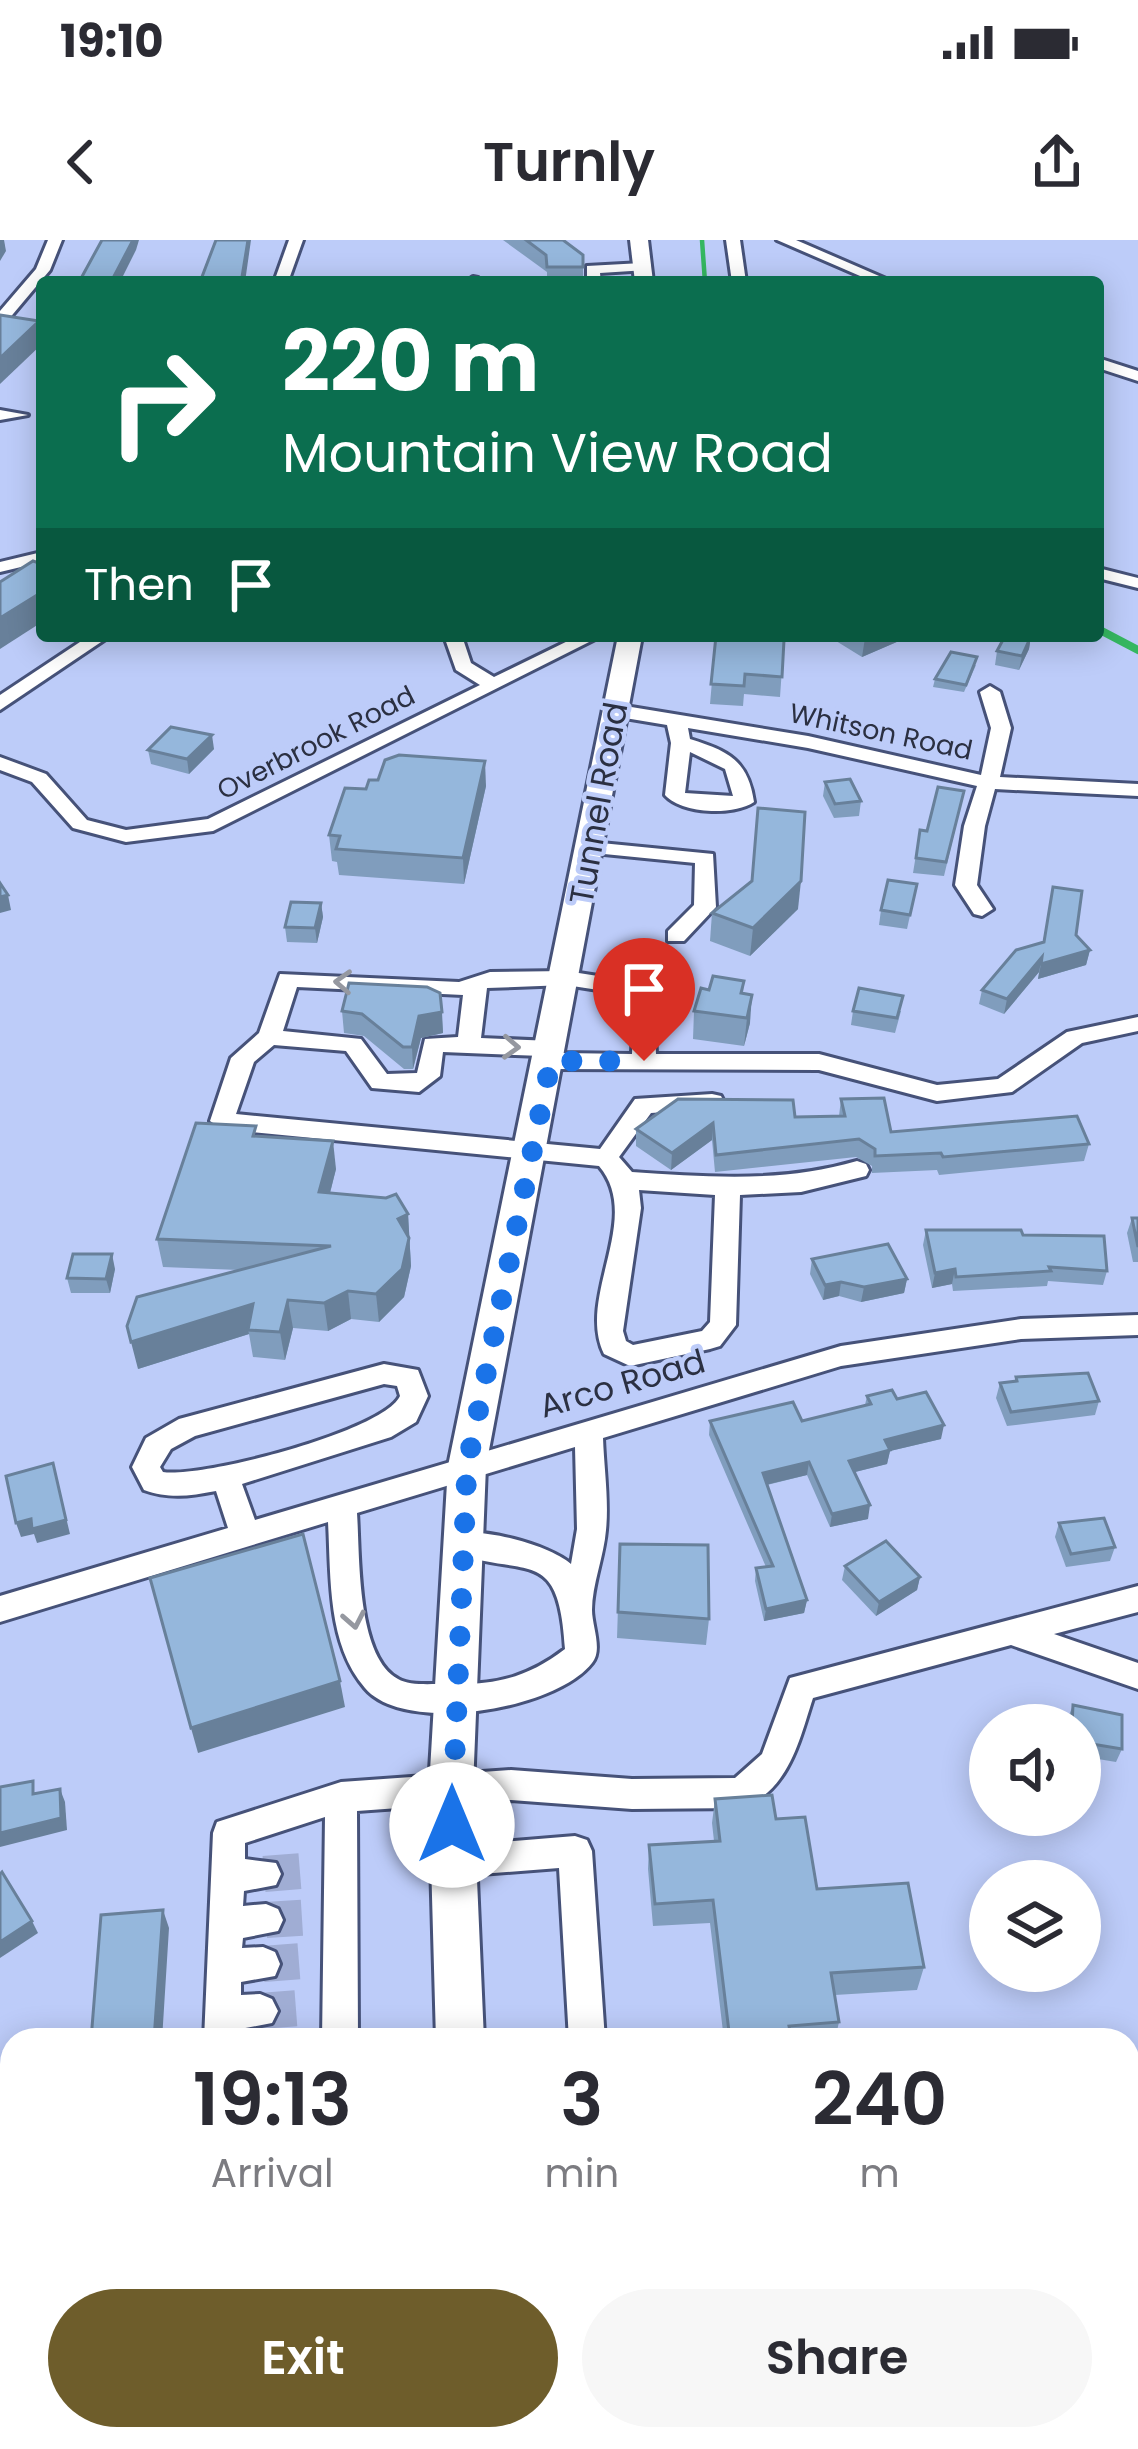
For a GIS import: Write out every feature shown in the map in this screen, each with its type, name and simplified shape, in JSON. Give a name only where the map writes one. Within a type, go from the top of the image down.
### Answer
[{"type":"main road","points":[[639,240],[643,274]]},
{"type":"main road","name":"Tunnel Road","points":[[460,2028],[451,1788],[467,1466],[552,1055],[630,642]]},
{"type":"street","points":[[38,276],[55,240]]},
{"type":"street","points":[[283,276],[296,240]]},
{"type":"street","points":[[733,240],[739,276]]},
{"type":"street","points":[[784,240],[871,276]]},
{"type":"street","points":[[593,276],[592,269],[643,274]]},
{"type":"street","points":[[2,316],[36,278]]},
{"type":"street","points":[[2,316],[22,319]]},
{"type":"street","points":[[1104,369],[1138,376]]},
{"type":"street","points":[[0,415],[20,415]]},
{"type":"street","points":[[0,567],[36,558]]},
{"type":"street","points":[[1104,575],[1138,584]]},
{"type":"street","points":[[0,704],[92,642]]},
{"type":"street","points":[[455,642],[464,666],[493,685]]},
{"type":"street","name":"Overbrook Road","points":[[0,763],[39,778],[80,824],[126,836],[173,834],[213,825],[580,642]]},
{"type":"street","points":[[982,909],[966,885],[977,814],[992,783],[1004,730],[990,692]]},
{"type":"street","name":"Whitson Road","points":[[614,710],[808,742],[992,783],[1138,790]]},
{"type":"street","points":[[676,721],[681,743]]},
{"type":"street","points":[[591,848],[706,858],[705,907],[676,936]]},
{"type":"street","points":[[644,1061],[649,1006],[645,997],[630,988],[566,978],[490,979],[460,989],[288,979],[269,1037],[243,1058],[222,1121],[606,1157],[625,1180],[628,1208],[610,1331],[614,1347],[630,1356],[710,1339],[723,1324],[728,1184]]},
{"type":"street","points":[[469,1044],[476,985]]},
{"type":"street","points":[[269,1037],[353,1044],[380,1082],[419,1084],[428,1076],[433,1044],[469,1044],[644,1061],[819,1061],[937,1094],[1004,1086],[1075,1037],[1138,1024]]},
{"type":"street","points":[[606,1157],[644,1105],[739,1103]]},
{"type":"street","points":[[625,1180],[829,1181],[857,1170]]},
{"type":"street","name":"Arco Road","points":[[0,1609],[841,1355],[1021,1329],[1138,1324]]},
{"type":"street","points":[[384,1374],[408,1377],[414,1396],[406,1414],[381,1429],[226,1478],[180,1486],[154,1482],[146,1467],[150,1451],[164,1437],[189,1427],[384,1374]]},
{"type":"street","points":[[343,1504],[352,1629],[381,1687],[394,1695],[506,1698],[554,1678],[581,1655],[579,1600],[592,1529],[589,1430]]},
{"type":"street","points":[[226,1478],[245,1534]]},
{"type":"street","points":[[463,1544],[522,1553],[563,1569],[579,1600]]},
{"type":"street","points":[[260,2011],[223,2026],[229,1833],[340,1797],[451,1788],[742,1792],[775,1763],[801,1688],[1138,1600]]},
{"type":"street","points":[[1013,1633],[1138,1676]]},
{"type":"street","points":[[331,2018],[328,1869],[340,1797]]},
{"type":"street","points":[[454,1861],[575,1851],[586,2028]]},
{"type":"street","points":[[228,1876],[264,1874]]},
{"type":"street","points":[[227,1923],[266,1920]]},
{"type":"street","points":[[225,1966],[263,1964]]},
{"type":"building","points":[[102,240],[133,240],[114,276],[82,276]]},
{"type":"building","points":[[216,240],[248,240],[242,276],[202,276]]},
{"type":"building","points":[[526,240],[563,240],[583,255],[583,267],[547,267],[546,255]]},
{"type":"building","points":[[0,315],[36,321],[36,324],[0,358]]},
{"type":"building","points":[[36,562],[36,596],[0,618],[0,582]]},
{"type":"building","points":[[715,642],[784,642],[782,677],[745,674],[744,686],[711,684]]},
{"type":"building","points":[[1002,642],[1028,642],[1022,656],[997,651]]},
{"type":"building","points":[[951,652],[977,657],[966,685],[935,679]]},
{"type":"building","points":[[171,727],[212,735],[187,759],[148,750]]},
{"type":"building","points":[[399,755],[485,761],[463,858],[336,849],[340,836],[329,835],[345,788],[366,789],[369,780],[378,780],[385,760]]},
{"type":"building","points":[[850,779],[861,801],[835,804],[825,782]]},
{"type":"building","points":[[938,787],[964,791],[946,862],[916,858],[920,830],[927,831]]},
{"type":"building","points":[[758,808],[805,812],[801,881],[753,928],[712,913],[752,881]]},
{"type":"building","points":[[888,880],[917,884],[910,915],[881,910]]},
{"type":"building","points":[[1053,887],[1082,891],[1076,935],[1090,950],[1041,964],[1042,957],[1007,999],[982,990],[1016,950],[1044,942]]},
{"type":"building","points":[[291,902],[321,903],[315,928],[285,927]]},
{"type":"building","points":[[713,976],[744,981],[741,993],[752,995],[747,1018],[694,1011],[701,988],[709,990]]},
{"type":"building","points":[[349,983],[427,987],[440,993],[442,1012],[419,1016],[412,1047],[403,1047],[362,1014],[342,1011]]},
{"type":"building","points":[[859,988],[903,996],[897,1018],[853,1011]]},
{"type":"building","points":[[884,1098],[891,1132],[1077,1116],[1089,1144],[943,1157],[941,1153],[875,1156],[875,1149],[859,1139],[716,1155],[713,1123],[672,1153],[636,1129],[678,1099],[793,1100],[795,1117],[845,1116],[841,1099]]},
{"type":"building","points":[[196,1123],[256,1126],[253,1136],[333,1141],[319,1192],[386,1198],[396,1194],[408,1214],[398,1219],[409,1238],[402,1269],[376,1294],[348,1291],[324,1303],[288,1300],[280,1332],[248,1330],[253,1304],[131,1342],[127,1326],[137,1297],[331,1246],[157,1239]]},
{"type":"building","points":[[926,1230],[1104,1236],[1107,1271],[1049,1267],[1051,1271],[956,1277],[955,1269],[935,1273]]},
{"type":"building","points":[[888,1244],[907,1279],[864,1287],[841,1282],[825,1285],[812,1259]]},
{"type":"building","points":[[73,1254],[112,1254],[106,1279],[67,1278]]},
{"type":"building","points":[[1088,1373],[1099,1401],[1011,1412],[1000,1383],[1017,1381],[1016,1377]]},
{"type":"building","points":[[892,1390],[897,1399],[926,1392],[944,1425],[885,1440],[890,1450],[849,1461],[870,1505],[832,1514],[809,1462],[763,1473],[807,1600],[766,1609],[756,1568],[773,1566],[710,1421],[793,1402],[802,1421],[871,1404],[867,1396]]},
{"type":"building","points":[[53,1463],[66,1520],[32,1529],[31,1519],[16,1523],[6,1476]]},
{"type":"building","points":[[1104,1518],[1115,1547],[1071,1554],[1059,1523]]},
{"type":"building","points":[[303,1534],[340,1681],[191,1728],[150,1578]]},
{"type":"building","points":[[886,1541],[920,1577],[879,1602],[845,1566]]},
{"type":"building","points":[[620,1544],[708,1545],[709,1619],[618,1612]]},
{"type":"building","points":[[1101,1711],[1122,1715],[1122,1749],[1101,1746]]},
{"type":"building","points":[[33,1781],[33,1794],[60,1789],[61,1818],[0,1833],[0,1787]]},
{"type":"building","points":[[772,1795],[776,1819],[805,1817],[817,1889],[908,1883],[924,1967],[831,1973],[839,2022],[729,2028],[713,1900],[655,1904],[649,1845],[720,1841],[715,1799]]},
{"type":"building","points":[[0,1874],[32,1921],[0,1942]]},
{"type":"building","points":[[163,1910],[155,2028],[92,2028],[101,1915]]},
{"type":"waterway","points":[[702,240],[705,276]]},
{"type":"waterway","points":[[1104,632],[1138,650]]},
{"type":"tunnel","points":[[264,1874],[313,1870]]},
{"type":"tunnel","points":[[266,1920],[314,1917]]},
{"type":"tunnel","points":[[263,1964],[314,1960]]},
{"type":"tunnel","points":[[260,2011],[312,2007]]},
{"type":"route","points":[[452,1825],[467,1466],[551,1061],[644,1061]]}]
